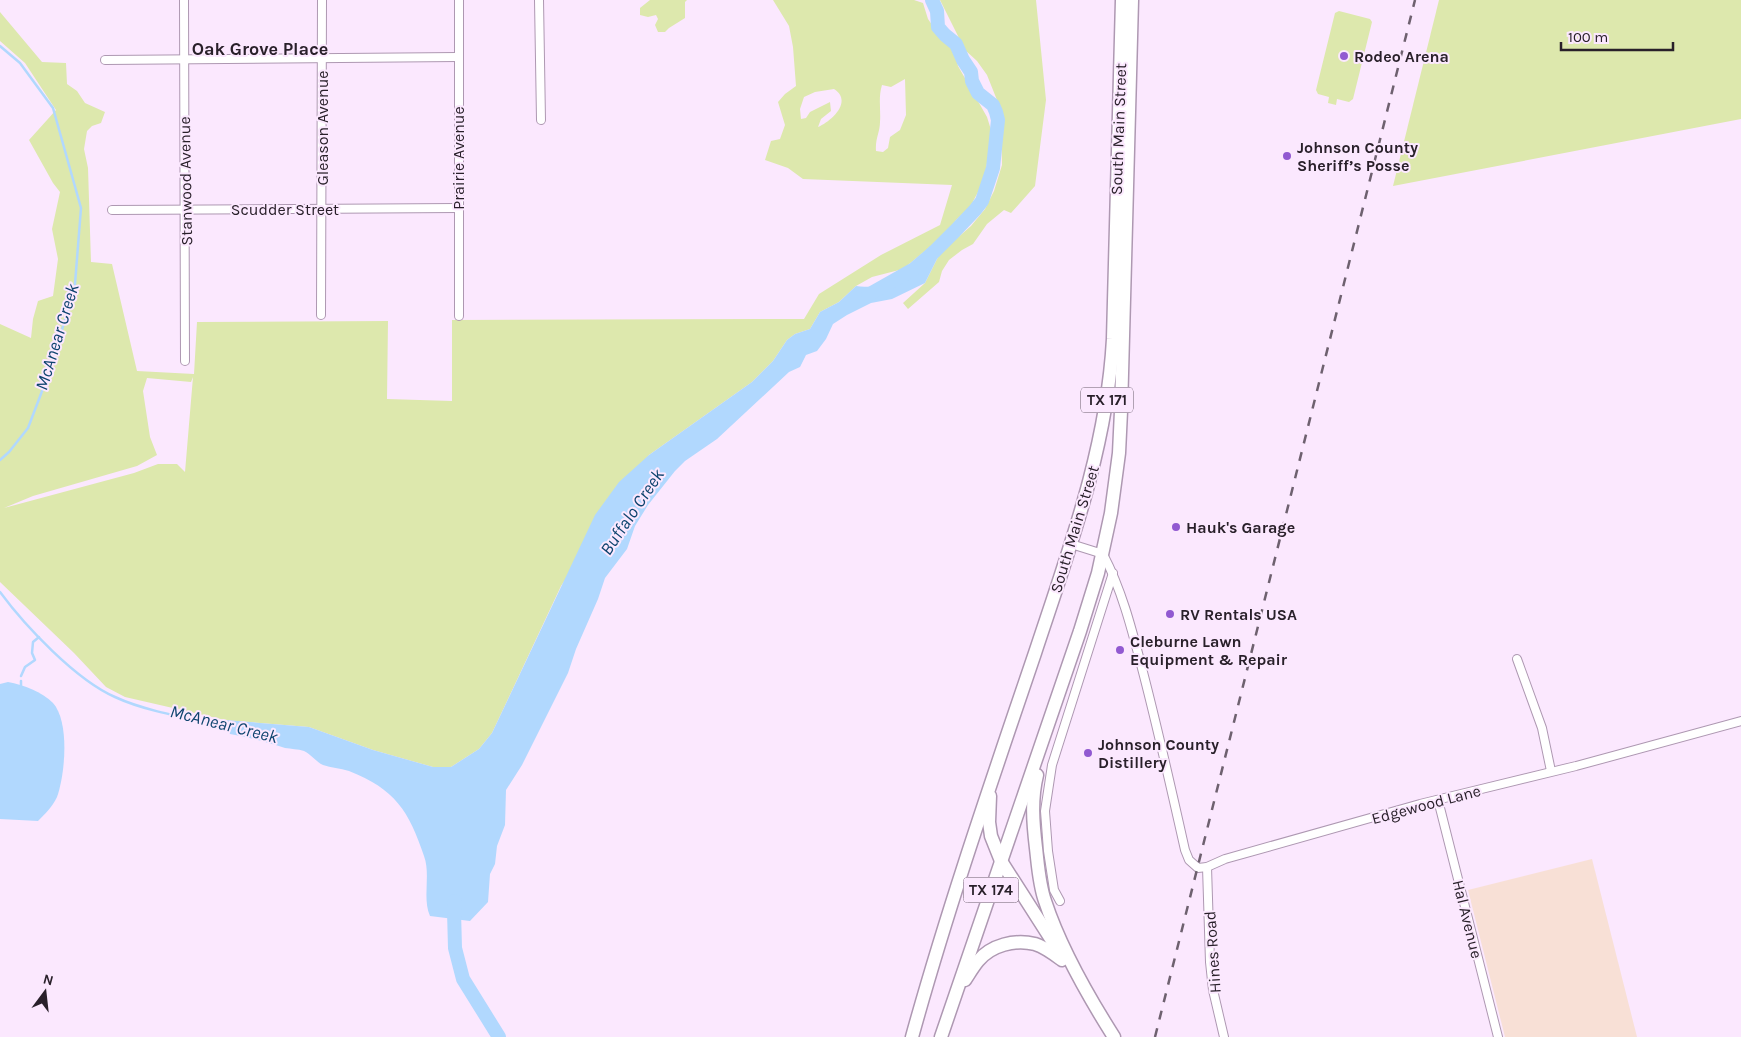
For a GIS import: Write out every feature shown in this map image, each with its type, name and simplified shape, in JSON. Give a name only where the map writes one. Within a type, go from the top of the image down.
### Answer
[{"type":"main road","name":"South Main Street","points":[[941,1037],[1080,631],[1103,554],[1111,513],[1119,445],[1122,0]]},
{"type":"main road","name":"South Main Street","points":[[912,1037],[947,914],[1071,544],[1098,450],[1108,393],[1114,339],[1132,0]]},
{"type":"main road","name":"TX 171","points":[[1042,743],[1033,806],[1036,854],[1044,899],[1064,946],[1100,1015]]},
{"type":"main road","name":"TX 171","points":[[990,784],[990,829],[1001,861],[1114,1037]]},
{"type":"main road","points":[[955,995],[977,961],[988,952],[1005,944],[1026,942],[1036,945],[1066,962]]},
{"type":"street","name":"Stanwood Avenue","points":[[184,0],[185,361]]},
{"type":"street","name":"Gleason Avenue","points":[[321,315],[322,0]]},
{"type":"street","name":"Prairie Avenue","points":[[458,0],[459,316]]},
{"type":"street","points":[[539,0],[541,120]]},
{"type":"street","points":[[105,60],[322,60],[458,57]]},
{"type":"street","name":"Scudder Street","points":[[112,210],[458,208]]},
{"type":"street","points":[[1071,544],[1103,554],[1113,573],[1129,618],[1171,785],[1185,850],[1189,860],[1198,868],[1207,867]]},
{"type":"street","points":[[1060,901],[1054,890],[1048,851],[1045,811],[1050,774],[1113,573]]},
{"type":"street","points":[[1517,659],[1542,728],[1551,771]]},
{"type":"street","name":"Edgewood Lane","points":[[1207,867],[1225,859],[1438,800],[1741,722]]},
{"type":"street","name":"Hal Avenue","points":[[1438,800],[1498,1037]]},
{"type":"street","name":"Hines Road","points":[[1207,867],[1210,962],[1224,1037]]},
{"type":"shaded area","points":[[1592,859],[1637,1037],[1505,1037],[1468,890]]},
{"type":"green space","points":[[650,0],[687,0],[685,2],[685,18],[665,32],[658,32],[655,25],[658,19],[656,15],[648,17],[640,15],[640,8]]},
{"type":"green space","points":[[773,0],[914,0],[923,3],[928,19],[939,35],[954,50],[958,66],[987,117],[992,133],[984,181],[970,207],[956,220],[948,232],[903,269],[872,277],[856,286],[839,302],[820,312],[810,329],[795,334],[787,340],[773,361],[752,382],[649,455],[561,586],[492,733],[479,749],[451,767],[433,767],[373,750],[309,727],[225,720],[125,697],[106,687],[74,653],[0,582],[0,324],[31,338],[33,319],[38,301],[53,296],[58,259],[52,229],[60,192],[29,140],[56,110],[25,63],[0,41],[0,12],[42,62],[66,63],[67,84],[77,91],[85,103],[105,112],[101,123],[92,126],[87,131],[84,149],[88,168],[91,262],[112,264],[137,371],[194,374],[197,322],[388,321],[387,399],[452,401],[452,320],[804,319],[819,294],[881,255],[940,225],[952,185],[803,179],[788,168],[765,160],[771,141],[780,139],[785,125],[778,102],[796,86],[793,47],[789,26]],"holes":[[[905,79],[906,115],[900,130],[890,137],[888,148],[883,152],[876,151],[880,126],[882,85],[891,87]],[[834,89],[841,99],[841,105],[834,116],[818,127],[821,119],[831,111],[830,102],[810,112],[806,118],[801,119],[800,109],[804,97],[815,92]],[[193,377],[185,472],[177,464],[158,464],[134,473],[4,508],[33,496],[137,466],[157,455],[150,437],[143,391],[147,378],[191,382]]]},
{"type":"green space","points":[[940,0],[1036,0],[1046,100],[1035,186],[1011,213],[1004,210],[987,224],[973,244],[949,260],[942,271],[939,282],[908,309],[903,303],[925,283],[940,253],[971,226],[985,209],[994,191],[1002,165],[1001,110],[987,75],[977,61],[965,50]]},
{"type":"green space","points":[[1439,0],[1741,0],[1741,119],[1393,186]]},
{"type":"green space","name":"Rodeo Arena","points":[[1339,11],[1370,19],[1372,22],[1353,99],[1349,102],[1337,99],[1336,105],[1328,103],[1329,97],[1318,94],[1316,90],[1335,13]]},
{"type":"water","points":[[930,246],[940,253],[925,283],[892,299],[871,303],[833,324],[826,339],[817,351],[806,355],[800,367],[789,372],[717,439],[685,461],[648,505],[635,526],[627,549],[605,578],[568,673],[522,765],[506,790],[505,825],[497,846],[495,864],[490,874],[488,902],[470,921],[430,916],[427,902],[427,871],[424,856],[406,814],[389,794],[365,778],[349,771],[323,765],[304,751],[230,734],[225,720],[309,727],[373,750],[433,767],[451,767],[479,749],[492,733],[595,515],[619,482],[649,455],[752,382],[773,361],[787,340],[795,334],[810,329],[820,312],[839,302],[856,286],[884,286],[900,279]]},
{"type":"water","points":[[8,682],[20,685],[49,699],[58,712],[62,723],[64,763],[60,787],[53,804],[38,821],[0,819],[0,684]]},
{"type":"waterway","name":"Buffalo Creek","points":[[868,295],[914,269],[955,231],[982,201],[993,168],[998,120],[996,112],[993,105],[978,93],[972,81],[971,72],[956,44],[938,27],[937,11],[932,0]]},
{"type":"waterway","name":"McAnear Creek","points":[[0,46],[20,63],[53,108],[81,208],[75,284],[52,365],[28,428],[9,452],[0,460]]},
{"type":"waterway","name":"McAnear Creek","points":[[0,592],[52,651],[100,689],[141,707],[230,727]]},
{"type":"waterway","points":[[21,676],[25,667],[35,660],[32,653],[33,642],[39,637]]},
{"type":"waterway","points":[[21,681],[21,687]]},
{"type":"waterway","name":"Buffalo Creek","points":[[455,901],[455,948],[463,979],[499,1037]]},
{"type":"railway","points":[[1155,1037],[1415,0]]},
{"type":"place","name":"Rodeo Arena","points":[[1344,56]]},
{"type":"place","name":"Johnson County Sheriff’s Posse","points":[[1287,156]]},
{"type":"place","name":"Hauk's Garage","points":[[1176,527]]},
{"type":"place","name":"RV Rentals USA","points":[[1170,614]]},
{"type":"place","name":"Cleburne Lawn Equipment & Repair","points":[[1120,650]]},
{"type":"place","name":"Johnson County Distillery","points":[[1088,753]]},
{"type":"district","name":"Oak Grove Place","points":[[260,49]]}]
